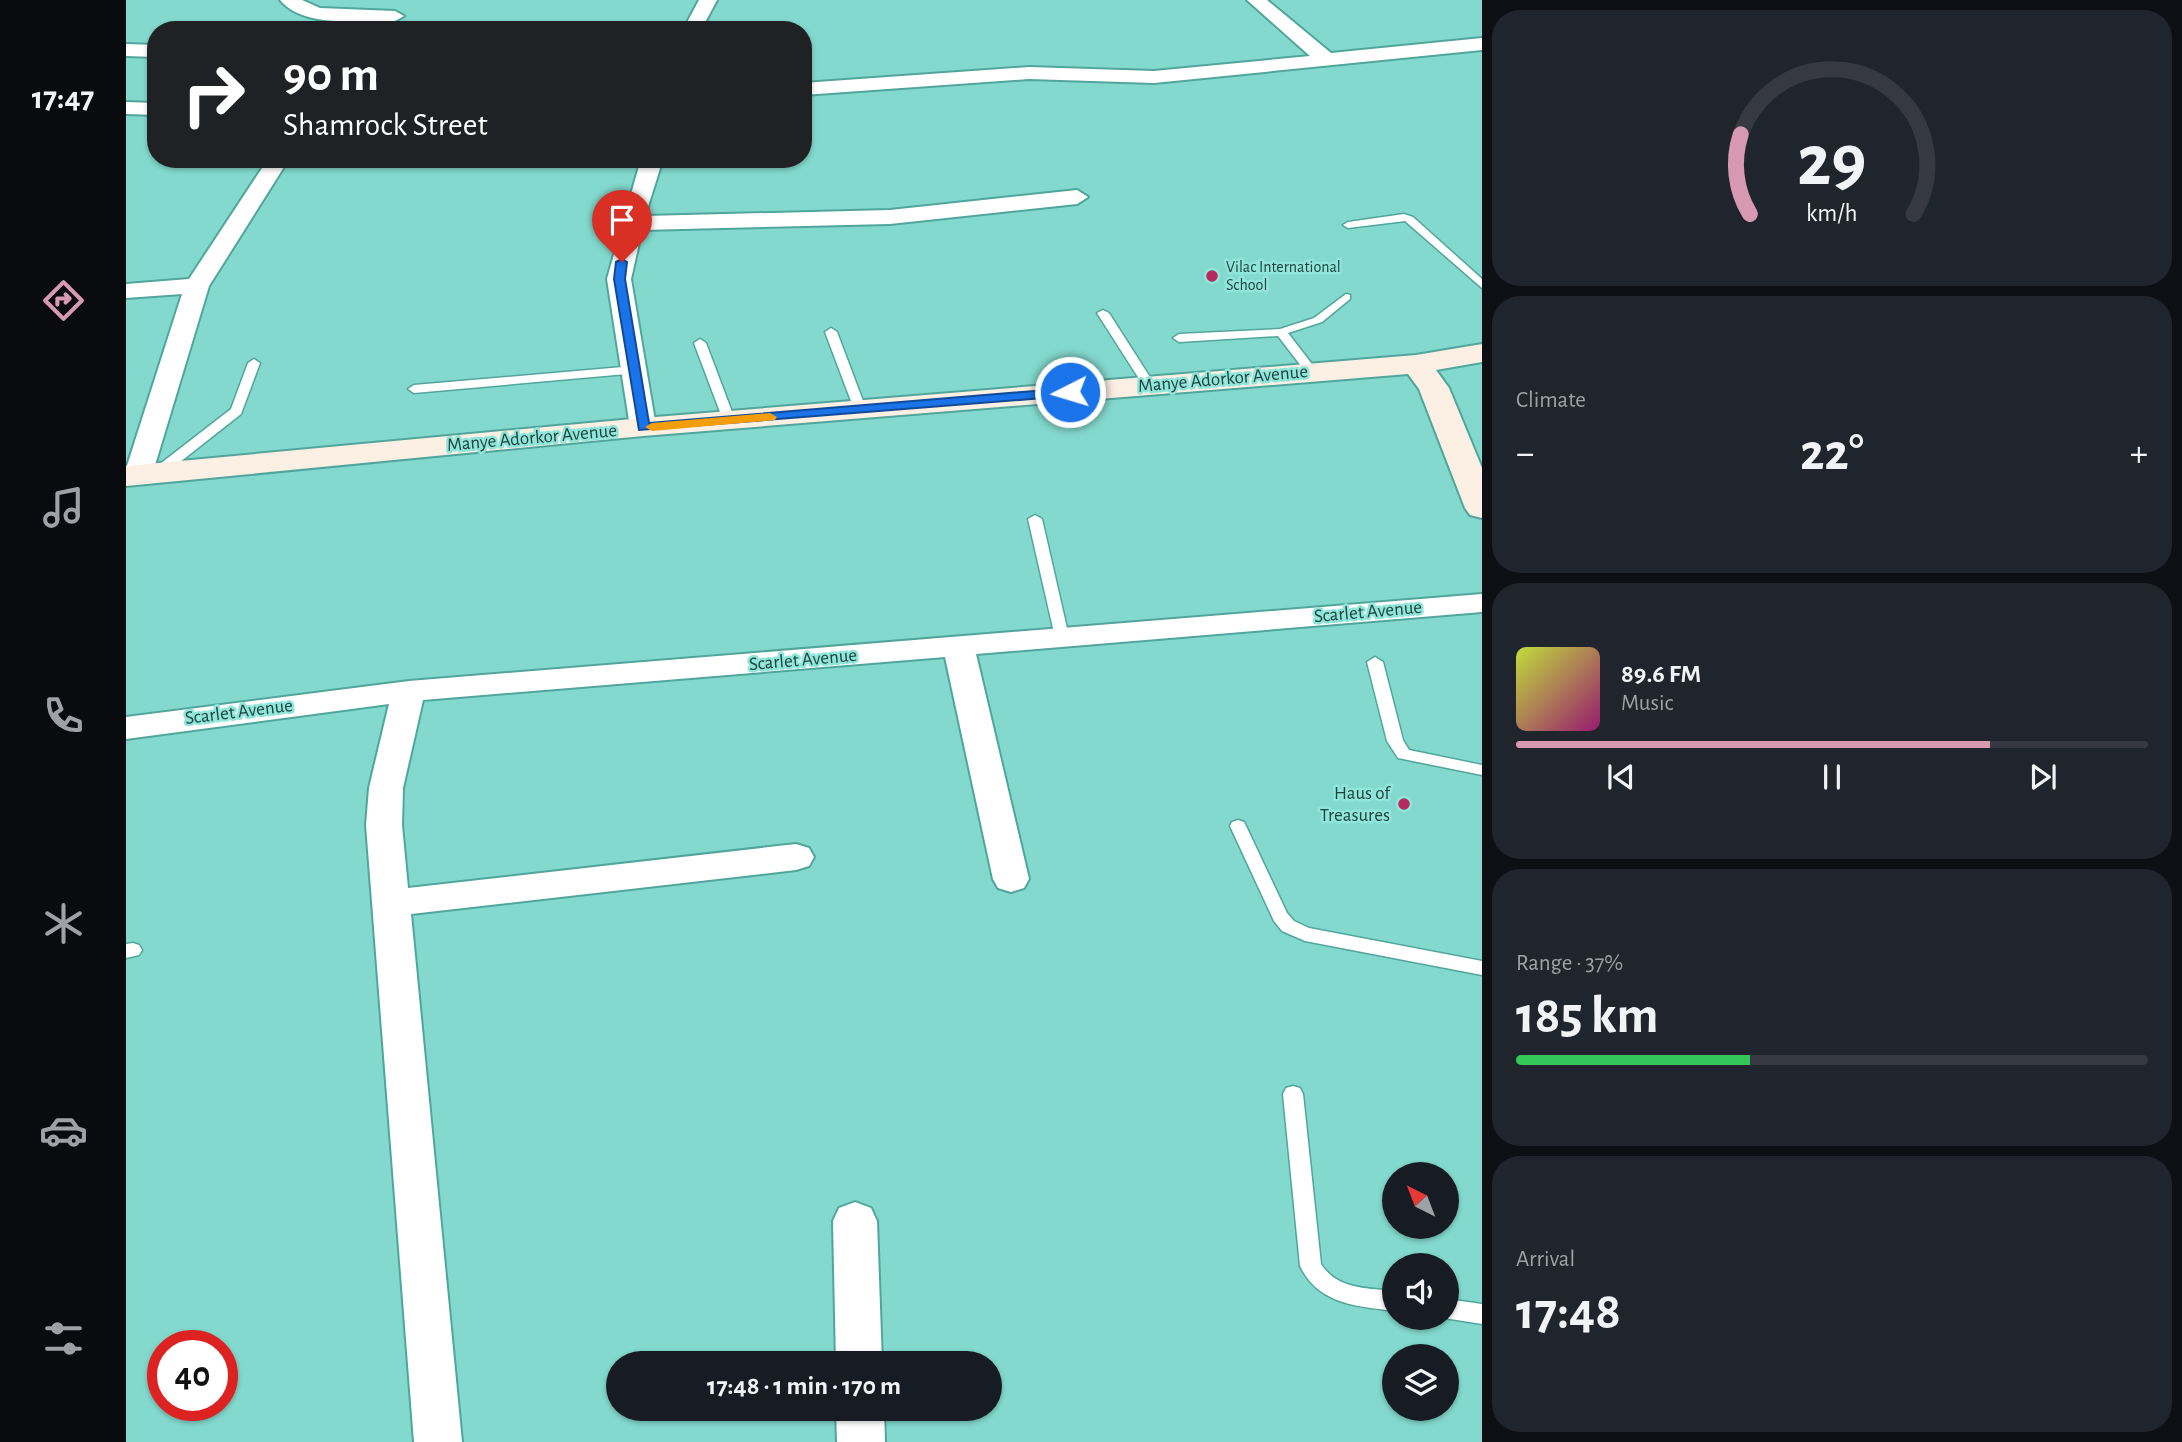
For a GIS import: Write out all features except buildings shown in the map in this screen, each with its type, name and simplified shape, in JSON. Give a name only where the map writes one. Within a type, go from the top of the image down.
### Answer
[{"type":"street","points":[[289,0],[320,13],[375,21]]},
{"type":"street","points":[[391,21],[409,0]]},
{"type":"street","points":[[697,21],[708,0]]},
{"type":"street","points":[[1256,0],[1326,59]]},
{"type":"street","points":[[812,88],[1029,73],[1154,77],[1482,44]]},
{"type":"street","points":[[126,50],[147,51]]},
{"type":"street","points":[[126,108],[147,109]]},
{"type":"street","points":[[140,475],[197,286],[273,168]]},
{"type":"street","points":[[643,428],[619,279],[632,223],[649,168]]},
{"type":"street","points":[[632,223],[890,217],[1077,197]]},
{"type":"street","points":[[126,290],[197,286]]},
{"type":"street","name":"Manye Adorkor Avenue","points":[[140,475],[729,420],[1416,364],[1482,354]]},
{"type":"street","points":[[1416,364],[1434,387],[1482,508]]},
{"type":"street","name":"Scarlet Avenue","points":[[126,728],[409,691],[1482,603]]},
{"type":"street","points":[[958,646],[1012,879]]},
{"type":"street","points":[[409,691],[386,788],[384,825],[438,1442]]},
{"type":"street","points":[[391,903],[796,857]]},
{"type":"street","points":[[855,1222],[859,1351]]},
{"type":"street","points":[[860,1421],[861,1442]]},
{"type":"lane","points":[[1348,225],[1404,217],[1409,219],[1482,285]]},
{"type":"lane","points":[[1178,338],[1281,332],[1318,320],[1346,297]]},
{"type":"lane","points":[[1103,313],[1149,386]]},
{"type":"lane","points":[[831,332],[860,410]]},
{"type":"lane","points":[[1281,332],[1312,372]]},
{"type":"lane","points":[[700,343],[729,420]]},
{"type":"lane","points":[[140,475],[237,411],[254,363]]},
{"type":"lane","points":[[414,389],[634,370]]},
{"type":"lane","points":[[1035,519],[1062,637]]},
{"type":"lane","points":[[1374,662],[1395,741],[1404,754],[1482,770]]},
{"type":"lane","points":[[1238,826],[1280,916],[1288,926],[1305,934],[1482,968]]},
{"type":"lane","points":[[1293,1094],[1311,1266],[1320,1283],[1340,1293],[1382,1299]]},
{"type":"lane","points":[[1459,1311],[1482,1314]]},
{"type":"slow traffic","points":[[652,427],[770,417]]},
{"type":"place","name":"Vilac International School","points":[[1212,276]]},
{"type":"place","name":"Haus of Treasures","points":[[1404,804]]},
{"type":"route","points":[[622,262],[619,279],[643,428],[1070,392]]}]
